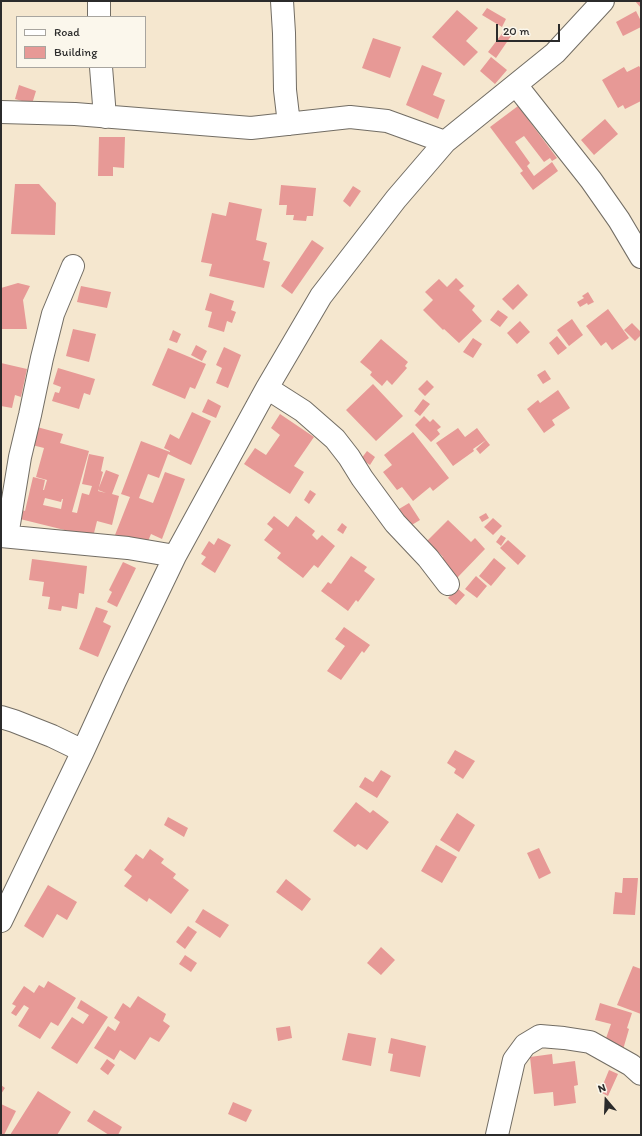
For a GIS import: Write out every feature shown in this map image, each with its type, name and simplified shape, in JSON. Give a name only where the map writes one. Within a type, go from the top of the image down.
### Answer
[{"type":"street","points":[[99,1],[99,16]]},
{"type":"street","points":[[282,1],[285,90],[289,124]]},
{"type":"street","points":[[1,921],[175,556],[267,388],[320,296],[396,199],[445,142],[555,53],[603,1]]},
{"type":"street","points":[[101,68],[105,116]]},
{"type":"street","points":[[516,85],[591,180],[619,220],[641,257]]},
{"type":"street","points":[[1,112],[105,116],[251,128],[350,117],[387,121],[445,142]]},
{"type":"street","points":[[73,266],[53,314],[20,457],[4,536],[128,548],[175,556]]},
{"type":"street","points":[[267,388],[303,411],[335,439],[395,523],[428,558],[448,584]]},
{"type":"street","points":[[1,717],[52,736],[83,751]]},
{"type":"street","points":[[497,1135],[514,1060],[525,1045],[540,1036],[590,1042],[631,1065],[641,1074]]},
{"type":"building","points":[[635,1],[641,1],[641,8]]},
{"type":"building","points":[[487,8],[506,19],[502,27],[482,15]]},
{"type":"building","points":[[457,10],[478,28],[466,41],[478,52],[464,66],[432,37]]},
{"type":"building","points":[[636,11],[641,21],[641,27],[623,36],[616,22]]},
{"type":"building","points":[[504,31],[511,36],[496,58],[488,52]]},
{"type":"building","points":[[373,38],[401,47],[390,78],[362,68]]},
{"type":"building","points":[[491,57],[507,70],[495,84],[480,71]]},
{"type":"building","points":[[422,65],[442,73],[433,95],[445,100],[438,119],[406,105]]},
{"type":"building","points":[[639,66],[641,69],[641,101],[625,109],[623,105],[618,108],[602,80],[624,67],[627,72]]},
{"type":"building","points":[[19,85],[36,91],[32,104],[15,99]]},
{"type":"building","points":[[518,106],[557,158],[552,161],[550,158],[544,162],[524,136],[515,142],[530,163],[527,166],[534,176],[552,162],[558,171],[533,190],[520,173],[523,171],[490,127]]},
{"type":"building","points":[[605,119],[618,134],[594,155],[581,140]]},
{"type":"building","points":[[99,137],[125,137],[124,168],[113,167],[113,176],[98,176]]},
{"type":"building","points":[[15,184],[39,184],[56,203],[55,235],[11,234]]},
{"type":"building","points":[[281,185],[316,188],[313,216],[307,216],[306,221],[293,220],[294,215],[286,215],[287,205],[279,205]]},
{"type":"building","points":[[353,186],[361,191],[350,207],[343,201]]},
{"type":"building","points":[[229,202],[262,209],[256,240],[267,243],[263,260],[270,262],[264,288],[209,276],[212,264],[201,262],[212,213],[226,216]]},
{"type":"building","points":[[312,240],[324,248],[292,294],[281,286]]},
{"type":"building","points":[[456,278],[464,286],[459,290],[475,306],[472,310],[482,321],[459,343],[444,329],[443,330],[423,310],[433,300],[425,292],[439,279],[447,287]]},
{"type":"building","points":[[18,283],[30,286],[23,300],[27,329],[1,329],[1,288]]},
{"type":"building","points":[[518,284],[528,295],[513,310],[502,299]]},
{"type":"building","points":[[81,286],[111,292],[107,308],[77,302]]},
{"type":"building","points":[[588,292],[594,302],[588,305],[587,303],[580,307],[577,302],[584,298],[582,296]]},
{"type":"building","points":[[210,293],[234,301],[231,310],[236,312],[232,323],[227,321],[224,332],[208,327],[212,312],[205,310]]},
{"type":"building","points":[[608,309],[629,338],[612,350],[606,342],[601,346],[586,326]]},
{"type":"building","points":[[498,310],[508,317],[500,327],[490,320]]},
{"type":"building","points":[[572,319],[583,335],[569,346],[557,330]]},
{"type":"building","points":[[520,321],[530,332],[517,344],[507,333]]},
{"type":"building","points":[[632,323],[641,332],[641,335],[635,341],[624,330]]},
{"type":"building","points":[[73,329],[96,334],[89,362],[66,356]]},
{"type":"building","points":[[173,330],[181,334],[177,343],[169,340]]},
{"type":"building","points":[[557,336],[567,348],[558,355],[549,343]]},
{"type":"building","points":[[473,338],[482,344],[473,358],[463,352]]},
{"type":"building","points":[[381,339],[408,362],[405,366],[407,368],[392,385],[387,380],[382,386],[370,375],[372,372],[360,362]]},
{"type":"building","points":[[196,345],[207,351],[202,361],[191,355]]},
{"type":"building","points":[[224,347],[241,355],[228,388],[216,383],[222,368],[216,365]]},
{"type":"building","points":[[168,348],[206,364],[195,389],[190,387],[185,399],[152,385]]},
{"type":"building","points":[[1,363],[27,369],[21,397],[15,395],[12,408],[1,406]]},
{"type":"building","points":[[58,368],[95,379],[90,395],[84,393],[79,409],[52,401],[55,392],[59,393],[61,387],[53,384]]},
{"type":"building","points":[[545,370],[551,379],[543,384],[537,375]]},
{"type":"building","points":[[427,380],[434,387],[425,396],[418,389]]},
{"type":"building","points":[[373,384],[403,416],[376,441],[346,410]]},
{"type":"building","points":[[558,390],[570,408],[552,420],[555,425],[544,433],[527,409],[538,400],[540,403]]},
{"type":"building","points":[[208,399],[221,406],[216,418],[202,412]]},
{"type":"building","points":[[423,399],[430,404],[420,416],[414,411]]},
{"type":"building","points":[[192,412],[211,421],[191,465],[168,454],[159,478],[148,474],[139,498],[153,503],[165,472],[185,479],[162,539],[151,534],[146,546],[115,535],[130,497],[121,494],[141,441],[170,452],[164,448],[170,434],[179,439]]},
{"type":"building","points":[[280,414],[314,437],[294,466],[304,472],[290,494],[244,464],[255,448],[266,455],[280,435],[271,428]]},
{"type":"building","points":[[424,416],[430,422],[433,419],[441,427],[437,430],[440,434],[431,442],[415,425]]},
{"type":"building","points":[[37,427],[63,434],[60,443],[89,451],[72,512],[77,513],[82,493],[89,495],[92,486],[82,484],[89,454],[104,457],[101,471],[103,472],[99,488],[106,470],[119,475],[112,494],[119,496],[112,525],[97,521],[93,537],[20,519],[22,510],[25,511],[33,477],[45,480],[43,490],[47,480],[36,477],[44,448],[32,445]],"holes":[[[45,498],[61,502],[63,499],[61,509],[43,505]]]},
{"type":"building","points":[[458,428],[465,437],[477,428],[486,440],[473,449],[474,451],[453,466],[436,443]]},
{"type":"building","points":[[413,432],[449,478],[433,491],[430,487],[413,501],[402,487],[397,490],[383,472],[392,465],[384,455]]},
{"type":"building","points":[[486,440],[490,445],[480,454],[476,449]]},
{"type":"building","points":[[367,451],[375,457],[370,465],[361,459]]},
{"type":"building","points":[[310,490],[316,494],[309,504],[304,500]]},
{"type":"building","points":[[409,503],[420,520],[410,526],[399,509]]},
{"type":"building","points":[[486,513],[489,518],[482,522],[479,517]]},
{"type":"building","points":[[274,516],[288,527],[296,516],[315,531],[312,535],[317,540],[322,535],[335,546],[318,568],[314,565],[303,578],[277,558],[281,553],[264,540],[273,529],[267,524]]},
{"type":"building","points":[[493,518],[502,526],[493,535],[484,527]]},
{"type":"building","points":[[448,520],[471,542],[475,538],[485,549],[457,578],[439,561],[443,557],[427,541]]},
{"type":"building","points":[[342,523],[347,527],[343,534],[337,530]]},
{"type":"building","points":[[501,535],[506,538],[501,546],[496,542]]},
{"type":"building","points":[[218,538],[231,545],[215,573],[201,564],[206,557],[201,554],[209,541],[214,545]]},
{"type":"building","points":[[508,540],[526,556],[518,565],[500,548]]},
{"type":"building","points":[[351,556],[367,567],[364,571],[375,579],[358,602],[356,600],[348,611],[321,591],[328,582],[331,584]]},
{"type":"building","points":[[494,558],[506,568],[491,586],[479,576]]},
{"type":"building","points":[[32,559],[87,566],[84,594],[79,593],[77,609],[62,606],[61,611],[48,609],[50,597],[42,596],[44,582],[29,580]]},
{"type":"building","points":[[123,562],[136,568],[117,607],[107,602],[112,592],[109,590]]},
{"type":"building","points":[[476,576],[487,586],[477,598],[465,589]]},
{"type":"building","points":[[457,588],[465,595],[456,605],[448,598]]},
{"type":"building","points":[[96,607],[108,611],[103,622],[111,626],[98,657],[79,649]]},
{"type":"building","points":[[344,627],[370,645],[364,653],[362,651],[341,680],[327,671],[345,646],[335,639]]},
{"type":"building","points":[[455,750],[475,761],[463,779],[454,773],[456,769],[447,763]]},
{"type":"building","points":[[381,770],[391,776],[377,798],[359,787],[365,777],[373,782]]},
{"type":"building","points":[[356,802],[370,813],[373,810],[389,822],[367,850],[358,844],[355,847],[333,831]]},
{"type":"building","points":[[457,813],[475,825],[459,852],[440,840]]},
{"type":"building","points":[[168,817],[188,828],[184,837],[164,825]]},
{"type":"building","points":[[436,845],[457,857],[442,883],[421,871]]},
{"type":"building","points":[[539,848],[551,873],[539,879],[527,853]]},
{"type":"building","points":[[150,849],[164,859],[161,863],[176,874],[173,878],[189,890],[171,914],[149,898],[147,902],[124,886],[132,876],[124,870],[136,854],[143,859]]},
{"type":"building","points":[[623,878],[638,878],[635,915],[613,914],[615,892],[622,893]]},
{"type":"building","points":[[286,879],[311,899],[302,911],[276,892]]},
{"type":"building","points":[[48,885],[77,902],[67,920],[57,914],[43,938],[24,926]]},
{"type":"building","points":[[203,909],[229,925],[220,938],[195,922]]},
{"type":"building","points":[[188,926],[197,932],[185,949],[176,942]]},
{"type":"building","points":[[381,947],[395,960],[381,975],[367,963]]},
{"type":"building","points":[[185,955],[197,963],[191,972],[179,964]]},
{"type":"building","points":[[633,966],[641,969],[641,1014],[617,1005]]},
{"type":"building","points":[[48,981],[76,998],[58,1026],[51,1022],[40,1039],[18,1026],[29,1008],[24,1005],[16,1016],[11,1013],[16,1006],[12,1004],[24,986],[34,993],[39,985],[44,988]]},
{"type":"building","points":[[138,996],[166,1014],[163,1021],[170,1026],[159,1042],[150,1037],[135,1060],[120,1050],[114,1060],[94,1048],[108,1026],[115,1031],[120,1022],[114,1018],[123,1003],[130,1008]]},
{"type":"building","points":[[81,1000],[108,1017],[77,1064],[51,1048],[72,1017],[83,1024],[89,1015],[77,1008]]},
{"type":"building","points":[[600,1003],[632,1013],[627,1028],[629,1029],[622,1053],[603,1047],[611,1024],[595,1020]]},
{"type":"building","points":[[290,1026],[292,1038],[278,1041],[276,1028]]},
{"type":"building","points":[[348,1033],[376,1038],[371,1066],[342,1060]]},
{"type":"building","points":[[391,1038],[426,1046],[420,1077],[390,1071],[393,1054],[388,1053]]},
{"type":"building","points":[[552,1054],[553,1064],[575,1061],[578,1085],[574,1086],[576,1103],[554,1106],[553,1092],[534,1094],[530,1057]]},
{"type":"building","points":[[107,1059],[115,1065],[108,1075],[100,1069]]},
{"type":"building","points":[[609,1070],[618,1074],[608,1096],[600,1092]]},
{"type":"building","points":[[1,1085],[5,1088],[1,1094]]},
{"type":"building","points":[[38,1091],[71,1112],[57,1135],[10,1135]]},
{"type":"building","points":[[233,1102],[252,1110],[246,1122],[228,1114]]},
{"type":"building","points":[[1,1104],[16,1111],[4,1135],[1,1134]]},
{"type":"building","points":[[94,1110],[122,1127],[118,1135],[109,1135],[87,1121]]}]
